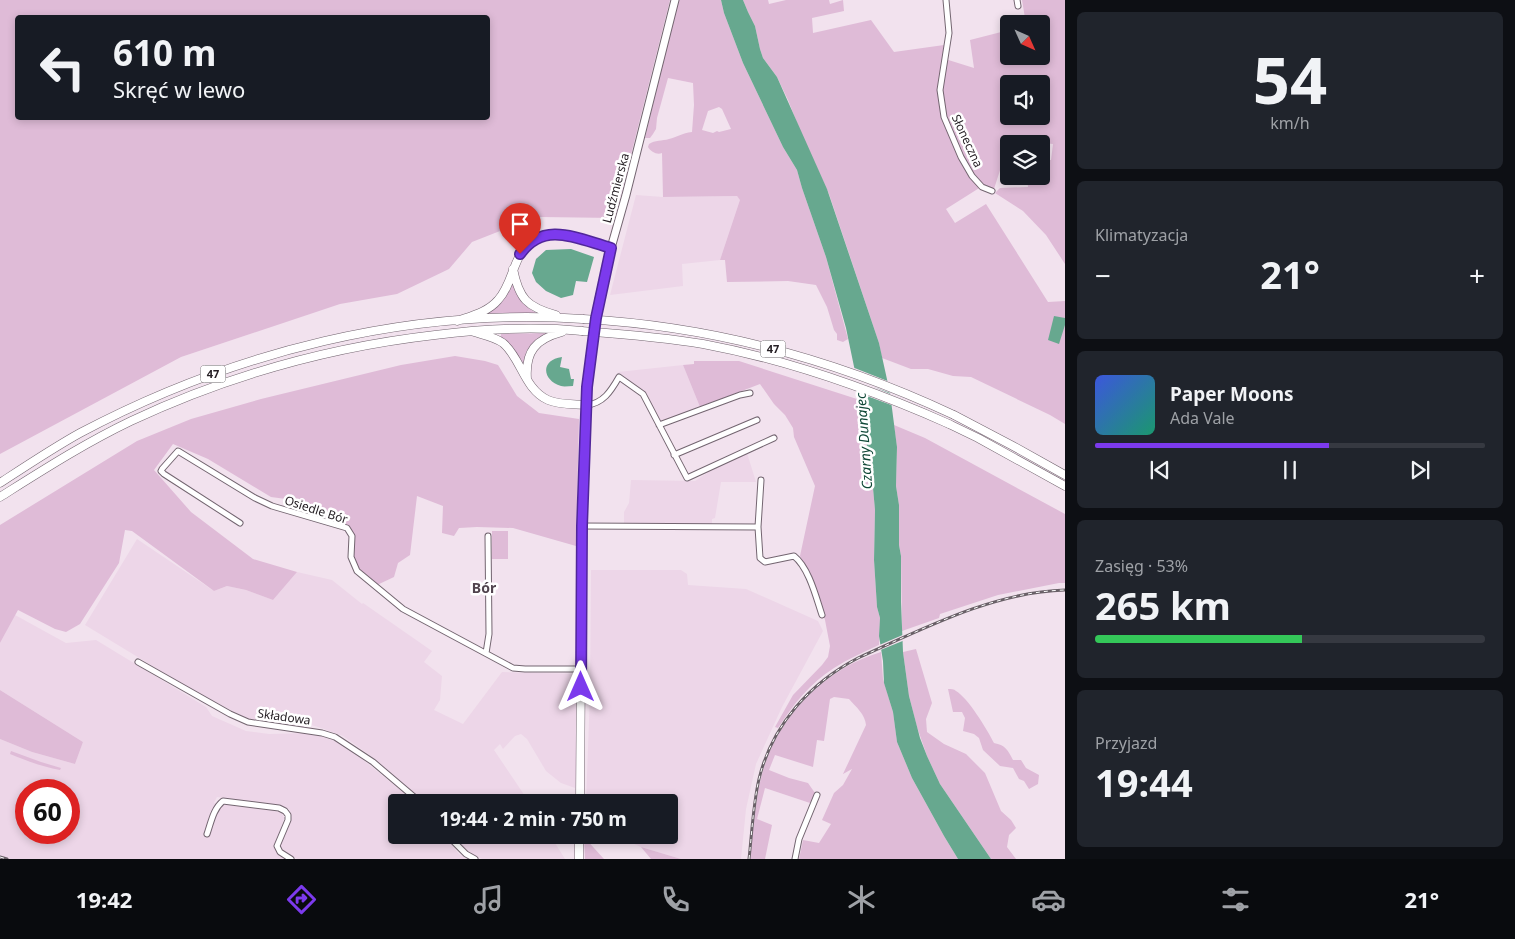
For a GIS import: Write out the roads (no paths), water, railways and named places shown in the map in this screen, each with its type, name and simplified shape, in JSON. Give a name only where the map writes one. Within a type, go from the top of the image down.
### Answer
[{"type":"main road","name":"Ludźmierska","points":[[580,794],[582,526],[586,405],[592,340],[611,248],[675,0]]},
{"type":"main road","points":[[457,321],[480,312],[498,300],[503,294],[520,254],[525,246],[536,238],[548,234],[562,234],[611,248]]},
{"type":"main road","points":[[513,269],[517,287],[526,300],[543,311],[568,318]]},
{"type":"main road","name":"47","points":[[0,483],[97,425],[154,398],[218,372],[262,358],[328,341],[389,329],[457,321],[511,318],[568,318],[634,322],[694,331],[788,353],[863,377],[954,415],[1065,475]]},
{"type":"main road","name":"47","points":[[0,497],[55,462],[112,430],[180,399],[277,366],[330,353],[407,338],[470,331],[541,329],[634,335],[702,344],[807,370],[896,401],[949,424],[1065,486]]},
{"type":"main road","points":[[528,379],[526,367],[534,347],[545,338],[569,330]]},
{"type":"main road","points":[[470,331],[503,343],[540,394],[557,402],[586,405]]},
{"type":"main road","points":[[579,844],[579,859]]},
{"type":"street","name":"Słoneczna","points":[[946,0],[949,33],[940,90],[944,117],[957,150],[972,176],[982,187],[992,191]]},
{"type":"street","points":[[1018,0],[1018,6]]},
{"type":"street","points":[[586,405],[600,402],[619,377],[643,394],[687,478],[774,438]]},
{"type":"street","points":[[659,425],[750,393]]},
{"type":"street","points":[[674,455],[757,420]]},
{"type":"street","name":"Osiedle Bór","points":[[240,523],[161,471],[178,451],[254,498],[272,506],[347,528],[352,536],[351,557],[357,571],[403,610],[513,668],[581,669]]},
{"type":"street","points":[[760,480],[758,527],[760,558],[765,562],[794,556],[799,560],[813,587],[822,616]]},
{"type":"street","points":[[582,526],[758,527]]},
{"type":"street","points":[[486,653],[489,634],[488,536]]},
{"type":"street","name":"Składowa","points":[[138,662],[230,714],[248,722],[320,732],[335,737],[373,762],[411,794]]},
{"type":"street","points":[[795,859],[799,840],[817,795]]},
{"type":"street","points":[[206,834],[214,813],[223,802],[279,808],[288,815],[288,820],[277,846],[280,852],[291,859]]},
{"type":"street","points":[[456,844],[466,854],[475,859]]},
{"type":"railway","points":[[749,859],[755,799],[765,759],[783,724],[795,708],[824,680],[858,658],[959,614],[1011,597],[1065,590]]},
{"type":"railway","points":[[0,857],[7,859]]},
{"type":"district","name":"Bór","points":[[484,588]]},
{"type":"water label","name":"Czarny Dunajec","points":[[864,441]]}]
